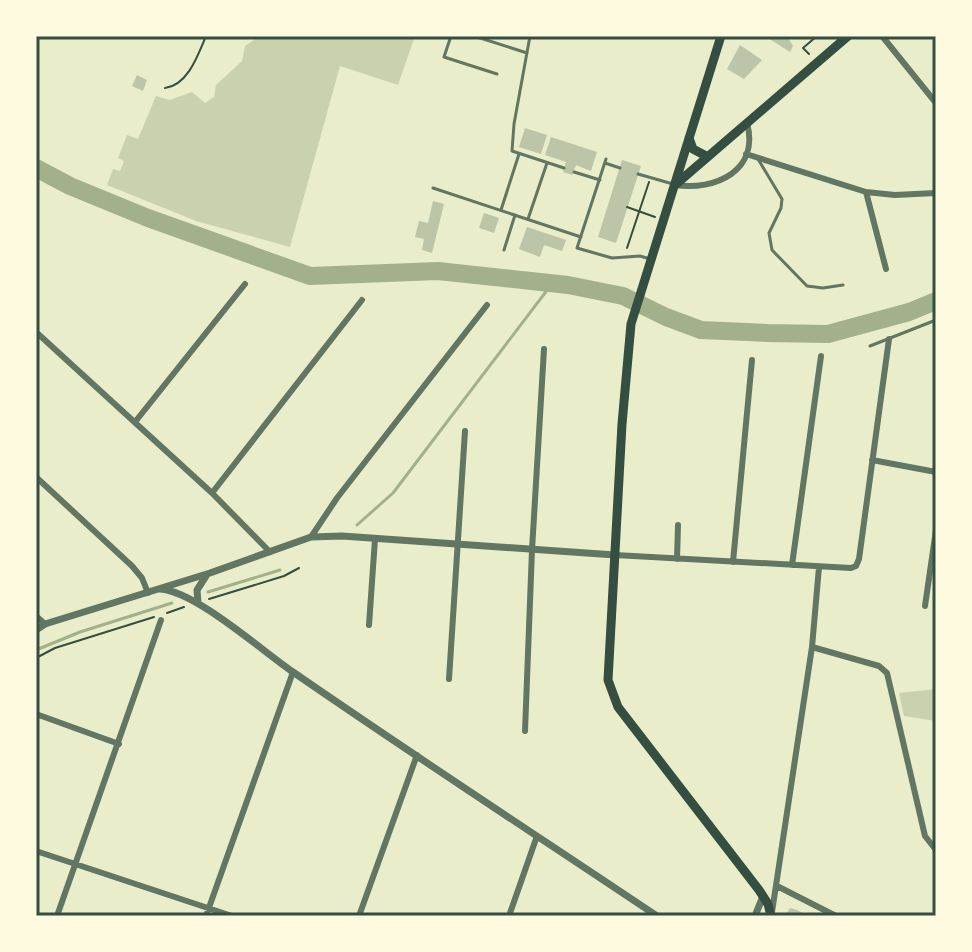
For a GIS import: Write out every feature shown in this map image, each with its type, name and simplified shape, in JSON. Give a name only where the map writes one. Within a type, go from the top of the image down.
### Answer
[{"type":"main road","points":[[721,36],[631,324],[608,668],[612,696],[763,896],[771,916]]},
{"type":"main road","points":[[675,185],[848,36]]},
{"type":"main road","points":[[689,138],[695,151],[708,157]]},
{"type":"street","points":[[882,36],[936,103]]},
{"type":"street","points":[[675,185],[719,182],[736,170],[746,154],[749,140],[746,122]]},
{"type":"street","points":[[746,154],[866,192],[895,195],[936,193]]},
{"type":"street","points":[[866,192],[886,269]]},
{"type":"street","points":[[135,422],[245,284]]},
{"type":"street","points":[[212,493],[362,300]]},
{"type":"street","points":[[311,537],[337,498],[487,305]]},
{"type":"street","points":[[36,332],[212,493],[270,552]]},
{"type":"street","points":[[36,630],[45,624],[210,573],[311,537],[851,568],[857,564],[889,339]]},
{"type":"street","points":[[525,731],[544,349]]},
{"type":"street","points":[[792,565],[821,356]]},
{"type":"street","points":[[733,562],[752,360]]},
{"type":"street","points":[[449,679],[465,431]]},
{"type":"street","points":[[872,460],[936,472]]},
{"type":"street","points":[[36,477],[132,566],[142,578],[148,593]]},
{"type":"street","points":[[677,559],[678,525]]},
{"type":"street","points":[[925,606],[936,530]]},
{"type":"street","points":[[369,625],[375,539]]},
{"type":"street","points":[[771,916],[812,647],[819,567]]},
{"type":"street","points":[[198,603],[199,585],[210,573]]},
{"type":"street","points":[[160,589],[178,593],[198,603],[293,672],[657,916]]},
{"type":"street","points":[[36,616],[45,624]]},
{"type":"street","points":[[57,916],[161,620]]},
{"type":"street","points":[[812,647],[879,666],[886,672],[922,826],[927,842],[936,850]]},
{"type":"street","points":[[206,916],[293,672]]},
{"type":"street","points":[[36,714],[119,744]]},
{"type":"street","points":[[359,916],[417,755]]},
{"type":"street","points":[[509,916],[537,836]]},
{"type":"street","points":[[36,851],[232,916]]},
{"type":"street","points":[[755,916],[763,896],[777,886]]},
{"type":"street","points":[[777,886],[836,916]]},
{"type":"lane","points":[[451,36],[444,57],[497,74]]},
{"type":"lane","points":[[474,36],[527,53]]},
{"type":"lane","points":[[530,36],[512,151],[564,168]]},
{"type":"lane","points":[[501,210],[519,154]]},
{"type":"lane","points":[[758,159],[782,199],[769,233],[772,250],[807,286],[823,288],[843,285]]},
{"type":"lane","points":[[620,168],[606,161],[577,248],[612,258],[640,256],[650,259]]},
{"type":"lane","points":[[528,219],[547,163]]},
{"type":"lane","points":[[574,172],[600,180]]},
{"type":"lane","points":[[638,174],[675,185]]},
{"type":"lane","points":[[433,188],[581,237]]},
{"type":"lane","points":[[504,250],[515,215]]},
{"type":"lane","points":[[870,346],[936,320]]},
{"type":"path","points":[[165,88],[172,87],[188,72],[206,36]]},
{"type":"path","points":[[817,36],[803,48],[817,62]]},
{"type":"path","points":[[624,257],[650,178]]},
{"type":"path","points":[[627,207],[664,220]]},
{"type":"path","points":[[36,658],[55,648],[284,576],[299,568]]},
{"type":"green space","points":[[260,36],[314,36],[317,39],[320,36],[415,36],[398,85],[340,66],[290,247],[196,221],[107,185],[113,169],[120,171],[124,161],[118,158],[127,135],[138,139],[156,96],[170,100],[192,92],[205,103],[214,97],[216,85],[242,61],[245,46]]},
{"type":"green space","points":[[936,689],[936,721],[904,716],[899,693]]},
{"type":"building","points":[[765,36],[787,36],[793,46],[790,52]]},
{"type":"building","points":[[740,45],[762,60],[744,79],[727,69]]},
{"type":"building","points":[[137,75],[147,80],[143,91],[132,86]]},
{"type":"building","points":[[525,128],[547,135],[541,154],[519,147]]},
{"type":"building","points":[[551,137],[597,152],[591,171],[576,165],[572,175],[563,172],[566,162],[545,155]]},
{"type":"building","points":[[622,160],[641,166],[616,243],[598,237]]},
{"type":"building","points":[[433,201],[444,204],[432,253],[422,250],[424,239],[415,237],[419,221],[428,223]]},
{"type":"building","points":[[484,213],[499,218],[494,233],[479,228]]},
{"type":"building","points":[[527,227],[566,240],[562,251],[544,245],[540,257],[519,249]]},
{"type":"building","points":[[790,908],[797,910],[808,916],[785,916]]},
{"type":"waterway","points":[[36,168],[70,186],[148,218],[310,276],[438,271],[568,285],[623,296],[701,330],[767,333],[828,334],[909,312],[936,301]]},
{"type":"waterway","points":[[357,525],[393,493],[551,285]]},
{"type":"waterway","points":[[208,592],[280,570]]},
{"type":"waterway","points":[[36,650],[80,632],[172,603]]}]
